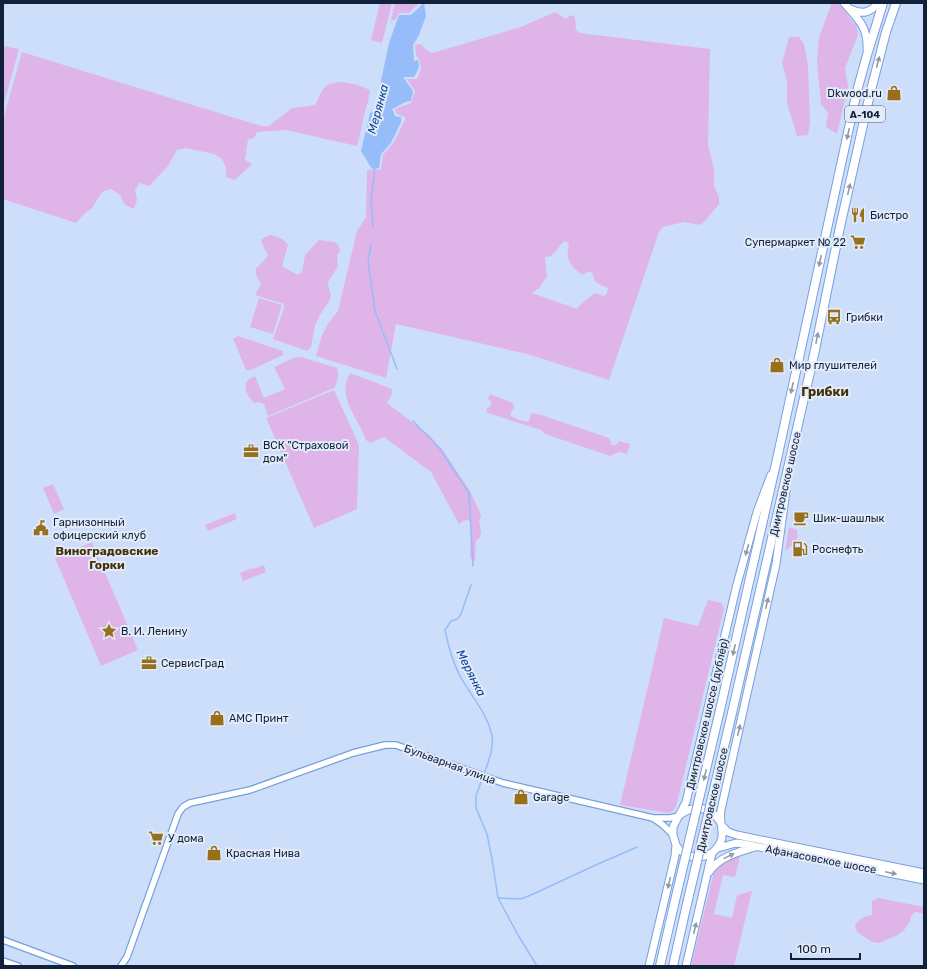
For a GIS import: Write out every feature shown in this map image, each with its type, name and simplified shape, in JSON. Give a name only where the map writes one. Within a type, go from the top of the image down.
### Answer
[{"type":"highway","name":"Дмитровское шоссе","points":[[660,966],[720,710],[866,55],[883,3]]},
{"type":"highway","name":"Дмитровское шоссе","points":[[673,966],[788,471],[870,94],[886,32],[896,3]]},
{"type":"main road","name":"А-104","points":[[846,5],[859,12],[865,13],[878,3]]},
{"type":"main road","name":"А-104","points":[[846,5],[862,24],[865,30],[867,38],[866,55]]},
{"type":"main road","name":"Дмитровское шоссе (дублёр)","points":[[673,835],[673,827],[686,802],[736,588],[759,506],[776,462]]},
{"type":"main road","points":[[673,835],[676,845],[682,853],[694,858],[700,858],[712,854],[718,848],[722,840],[721,810],[776,564],[788,471]]},
{"type":"main road","points":[[680,815],[693,808],[707,809],[713,813],[721,825]]},
{"type":"main road","name":"Афанасовское шоссе","points":[[721,825],[728,832],[737,835],[924,873]]},
{"type":"main road","name":"Афанасовское шоссе","points":[[718,848],[736,843],[757,846],[924,880]]},
{"type":"main road","points":[[649,966],[675,856],[676,845]]},
{"type":"main road","points":[[707,875],[715,865],[727,856],[757,846]]},
{"type":"main road","points":[[686,966],[712,854]]},
{"type":"street","name":"Бульварная улица","points":[[121,966],[127,957],[178,814],[183,807],[190,803],[250,790],[353,753],[390,744],[503,783],[653,818]]},
{"type":"street","points":[[653,818],[670,818],[680,815]]},
{"type":"street","points":[[653,818],[673,835]]},
{"type":"street","points":[[3,940],[73,966]]},
{"type":"street","points":[[3,961],[18,966]]},
{"type":"shaded area","points":[[380,3],[392,3],[382,43],[371,40]]},
{"type":"shaded area","points":[[395,3],[419,3],[409,13],[399,13],[395,20],[391,20]]},
{"type":"shaded area","points":[[832,3],[838,3],[857,27],[858,35],[845,68],[848,86],[837,134],[826,127],[828,113],[821,104],[817,62],[819,37]]},
{"type":"shaded area","points":[[555,12],[566,19],[570,15],[575,17],[576,30],[580,33],[710,49],[708,145],[714,169],[714,186],[719,197],[719,204],[700,225],[684,222],[663,227],[659,232],[609,380],[527,354],[396,324],[386,378],[316,356],[322,335],[329,322],[338,311],[357,231],[366,217],[367,170],[381,169],[383,155],[394,142],[406,118],[396,113],[395,109],[411,103],[415,91],[407,79],[417,79],[421,69],[420,62],[416,54],[415,45],[421,44],[426,50],[432,53],[521,27]],"holes":[[[565,241],[569,244],[568,258],[572,266],[583,275],[587,272],[592,272],[597,283],[608,288],[607,293],[604,296],[595,293],[577,309],[532,293],[539,288],[547,277],[545,257],[552,255]]]},
{"type":"shaded area","points":[[789,37],[799,37],[804,44],[808,65],[810,123],[808,135],[797,136],[787,103],[787,81],[782,63]]},
{"type":"shaded area","points":[[3,46],[19,49],[3,107]]},
{"type":"shaded area","points":[[22,52],[261,126],[269,126],[292,108],[315,105],[324,88],[334,83],[340,82],[353,84],[370,90],[357,146],[286,130],[257,132],[254,138],[248,139],[245,160],[252,164],[235,180],[226,177],[226,168],[222,159],[214,154],[186,148],[177,150],[168,166],[149,186],[139,183],[135,190],[137,200],[134,209],[125,205],[120,195],[111,189],[102,192],[92,208],[76,223],[3,199],[3,120]]},
{"type":"shaded area","points":[[270,235],[280,238],[288,245],[283,267],[298,275],[302,272],[305,255],[319,240],[335,242],[339,246],[340,251],[337,256],[338,267],[329,280],[328,285],[331,296],[315,325],[311,347],[307,351],[273,339],[284,304],[255,295],[261,284],[256,270],[268,255],[261,240]]},
{"type":"shaded area","points":[[259,298],[282,305],[273,334],[250,327]]},
{"type":"shaded area","points":[[238,336],[283,351],[283,355],[251,370],[246,370],[233,339]]},
{"type":"shaded area","points":[[296,357],[301,357],[337,368],[338,378],[335,386],[334,388],[268,416],[264,404],[259,402],[254,403],[246,392],[247,381],[255,376],[264,398],[285,389],[274,367]]},
{"type":"shaded area","points":[[350,373],[392,389],[392,394],[387,403],[428,434],[442,449],[470,491],[481,516],[479,521],[481,532],[480,537],[476,541],[475,560],[473,563],[470,556],[471,524],[468,520],[459,524],[431,472],[384,437],[370,443],[366,440],[347,399],[345,390],[346,382]]},
{"type":"shaded area","points":[[334,390],[359,445],[357,509],[314,528],[266,418]]},
{"type":"shaded area","points":[[490,394],[513,403],[514,408],[510,414],[515,418],[527,422],[530,420],[532,413],[541,415],[609,438],[612,445],[616,445],[619,441],[630,444],[627,454],[619,452],[610,456],[545,434],[541,430],[488,413],[486,412],[487,408],[491,406],[491,402],[488,399]]},
{"type":"shaded area","points":[[53,484],[64,509],[54,514],[43,488]]},
{"type":"shaded area","points":[[235,513],[237,519],[208,531],[205,525]]},
{"type":"shaded area","points":[[789,527],[797,530],[797,537],[793,545],[785,551]]},
{"type":"shaded area","points":[[92,542],[138,650],[101,666],[55,558]]},
{"type":"shaded area","points":[[264,565],[266,572],[243,581],[240,573]]},
{"type":"shaded area","points":[[708,600],[721,603],[724,609],[676,807],[669,813],[620,805],[664,618],[698,626]]},
{"type":"shaded area","points":[[741,852],[735,877],[723,875],[714,914],[732,918],[737,895],[752,891],[734,966],[691,966],[714,871],[725,860]]},
{"type":"shaded area","points":[[878,898],[924,907],[924,914],[915,912],[904,930],[898,935],[879,943],[872,942],[857,932],[855,925],[862,918],[872,915],[872,901]]},
{"type":"water","points":[[424,3],[426,16],[419,35],[413,45],[414,61],[418,60],[419,65],[417,73],[414,77],[403,77],[413,91],[411,101],[392,109],[395,116],[401,117],[401,122],[391,143],[381,154],[379,168],[372,169],[361,151],[370,113],[375,110],[389,43],[399,15],[411,15]]},
{"type":"waterway","name":"Мерянка","points":[[373,226],[371,199],[375,168]]},
{"type":"waterway","name":"Мерянка","points":[[371,244],[368,262],[375,311],[397,369]]},
{"type":"waterway","name":"Мерянка","points":[[413,421],[440,449],[469,493],[473,566]]},
{"type":"waterway","name":"Мерянка","points":[[471,585],[461,614],[457,619],[451,621],[445,630],[450,652],[457,669],[487,719],[490,728],[492,745],[484,774]]},
{"type":"waterway","name":"Мерянка","points":[[481,782],[476,796],[476,808],[487,834],[498,898],[537,966]]},
{"type":"waterway","points":[[499,898],[521,899],[637,847]]},
{"type":"place","name":"Dkwood.ru","points":[[894,93]]},
{"type":"place","name":"Бистро","points":[[858,215]]},
{"type":"place","name":"Супермаркет № 22","points":[[858,242]]},
{"type":"place","name":"Грибки","points":[[834,317]]},
{"type":"place","name":"Мир глушителей","points":[[777,365]]},
{"type":"place","name":"ВСК \"Страховой дом\"","points":[[251,451]]},
{"type":"place","name":"Шик-шашлык","points":[[801,518]]},
{"type":"place","name":"Гарнизонный офицерский клуб","points":[[41,528]]},
{"type":"place","name":"Роснефть","points":[[800,549]]},
{"type":"place","name":"В. И. Ленину","points":[[109,631]]},
{"type":"place","name":"СервисГрад","points":[[149,663]]},
{"type":"place","name":"АМС Принт","points":[[217,718]]},
{"type":"place","name":"Garage","points":[[521,797]]},
{"type":"place","name":"У дома","points":[[156,838]]},
{"type":"place","name":"Красная Нива","points":[[214,853]]},
{"type":"district","name":"Грибки","points":[[825,391]]},
{"type":"district","name":"Виноградовские Горки","points":[[107,558]]}]
